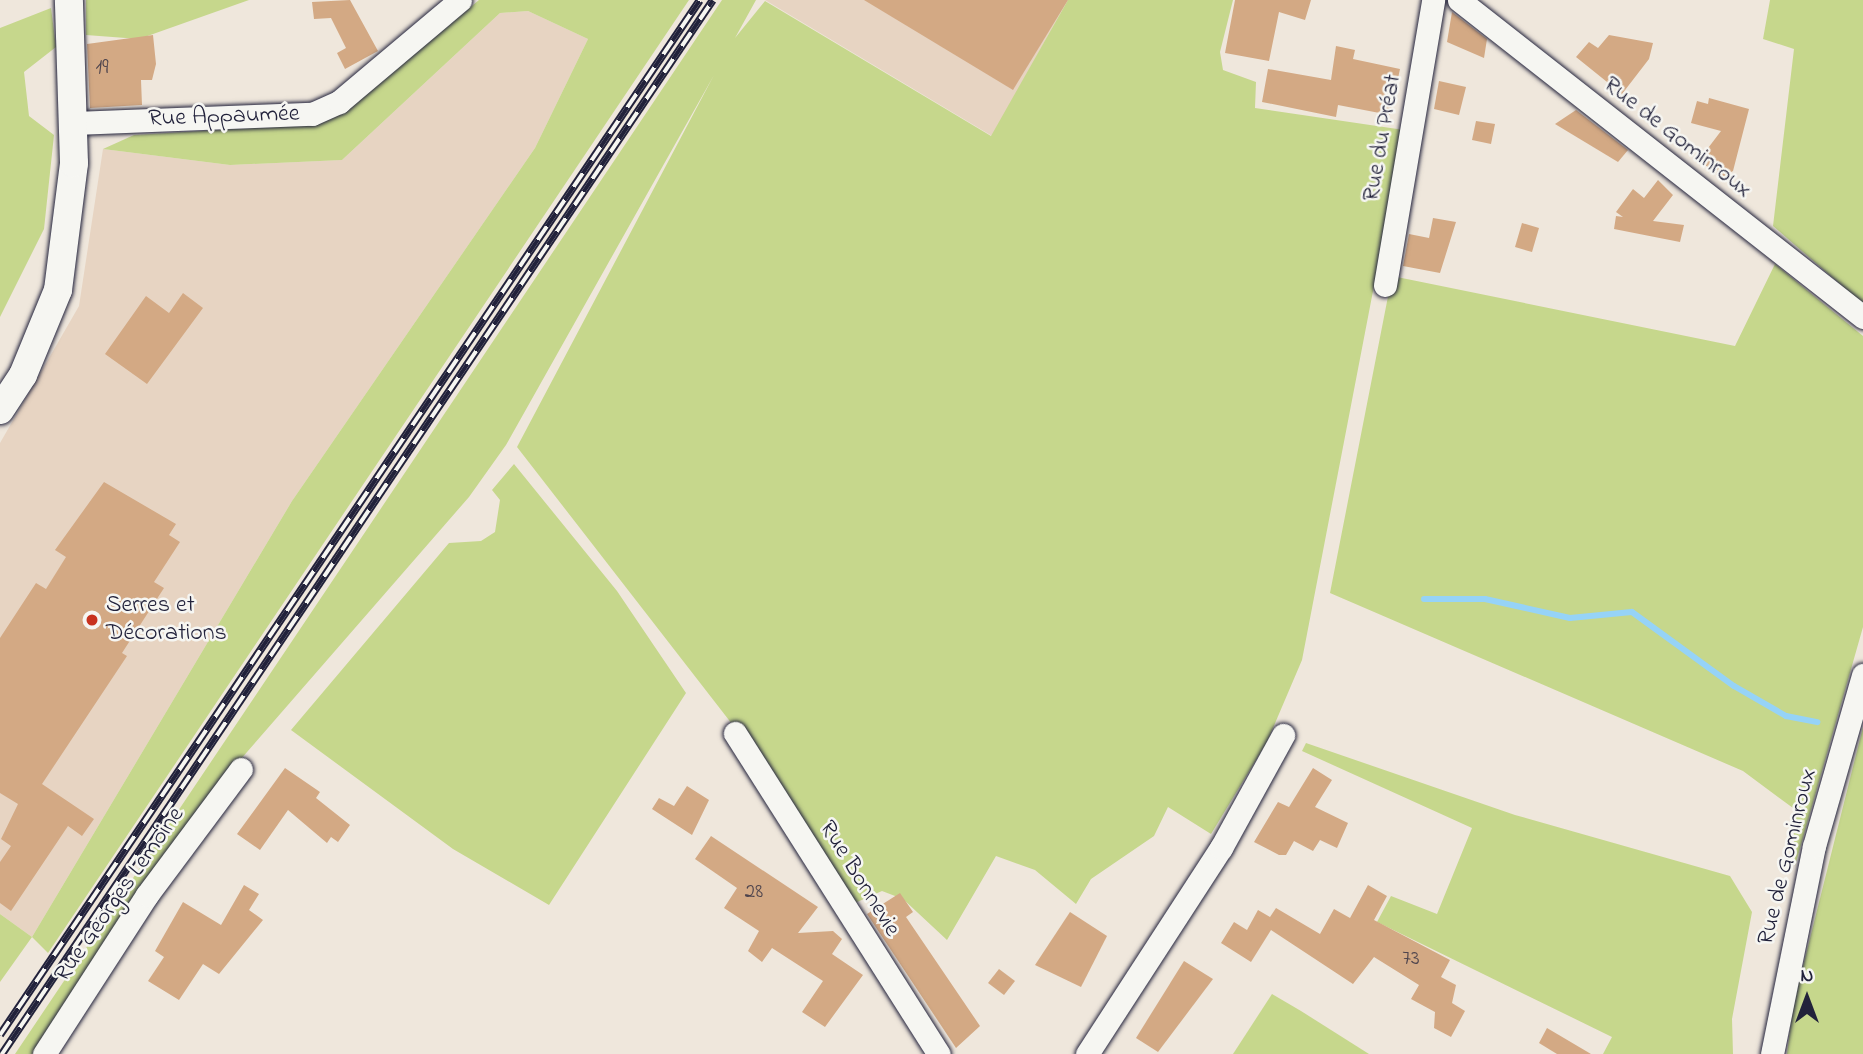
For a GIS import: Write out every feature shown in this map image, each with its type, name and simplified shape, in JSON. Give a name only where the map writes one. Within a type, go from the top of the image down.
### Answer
[{"type":"street","points":[[0,410],[23,374],[58,290],[74,123],[69,0]]},
{"type":"street","name":"Rue Appaumée","points":[[74,123],[312,114],[339,102],[460,0]]},
{"type":"street","name":"Rue du Préat","points":[[1385,285],[1433,0]]},
{"type":"street","name":"Rue de Gominroux","points":[[1459,0],[1863,317]]},
{"type":"street","name":"Rue de Gominroux","points":[[1772,1054],[1814,846],[1863,675]]},
{"type":"street","name":"Rue Bonnevie","points":[[735,733],[939,1054]]},
{"type":"street","points":[[1087,1054],[1220,848],[1283,735]]},
{"type":"street","name":"Rue Georges Lemoine","points":[[44,1054],[147,895],[242,769]]},
{"type":"shaded area","points":[[765,0],[1068,0],[992,136]]},
{"type":"shaded area","points":[[528,11],[588,39],[535,148],[292,501],[32,937],[0,914],[0,443],[79,306],[103,149],[230,165],[342,160],[500,13]]},
{"type":"green space","points":[[86,0],[249,0],[139,39],[86,35]]},
{"type":"green space","points":[[479,0],[689,0],[48,953],[32,937],[292,501],[535,148],[588,39],[528,11],[500,13],[342,160],[230,165],[103,149],[134,135],[320,124],[356,103]]},
{"type":"green space","points":[[722,0],[756,0],[735,38],[765,1],[991,136],[1068,0],[1233,0],[1220,52],[1223,70],[1256,82],[1255,108],[1404,130],[1302,660],[1267,742],[1211,834],[1168,807],[1154,836],[1091,879],[1076,904],[1035,870],[996,856],[947,940],[903,899],[882,891],[846,907],[770,773],[517,447],[714,75],[506,445],[469,497],[200,806],[43,1054],[15,1054]]},
{"type":"green space","points":[[1770,0],[1863,0],[1863,304],[1773,226],[1794,49],[1763,39]]},
{"type":"green space","points":[[51,8],[56,47],[24,72],[29,116],[54,135],[44,229],[0,317],[0,28]]},
{"type":"green space","points":[[1775,264],[1863,336],[1863,627],[1795,866],[1793,808],[1743,771],[1330,593],[1392,276],[1735,346]]},
{"type":"green space","points":[[514,464],[617,591],[686,693],[549,905],[453,849],[291,730],[449,543],[481,541],[495,532],[500,500],[492,490]]},
{"type":"green space","points":[[1863,727],[1863,1054],[1787,1054],[1793,1006]]},
{"type":"green space","points":[[1306,743],[1515,815],[1730,876],[1752,912],[1732,1019],[1733,1054],[1603,1054],[1612,1037],[1377,922],[1391,896],[1437,914],[1472,828],[1302,751]]},
{"type":"green space","points":[[0,914],[32,937],[0,982]]},
{"type":"green space","points":[[1272,994],[1301,1011],[1369,1054],[1233,1054]]},
{"type":"building","points":[[350,0],[378,51],[345,69],[337,53],[346,48],[331,18],[314,19],[312,2]]},
{"type":"building","points":[[864,0],[1068,0],[1013,90]]},
{"type":"building","points":[[1235,0],[1311,0],[1305,20],[1279,12],[1269,61],[1225,53]]},
{"type":"building","points":[[1452,12],[1487,39],[1484,58],[1447,42]]},
{"type":"building","points":[[153,35],[156,64],[152,80],[141,80],[142,105],[90,108],[87,44]]},
{"type":"building","points":[[1609,35],[1653,43],[1649,59],[1622,94],[1576,57],[1589,42],[1598,48]]},
{"type":"building","points":[[1336,46],[1355,50],[1353,59],[1400,69],[1390,115],[1338,105],[1336,117],[1262,102],[1268,69],[1331,80]]},
{"type":"building","points":[[1439,81],[1466,87],[1459,115],[1434,109]]},
{"type":"building","points":[[1709,98],[1749,109],[1733,171],[1721,178],[1699,160],[1721,131],[1691,123],[1697,101],[1708,104]]},
{"type":"building","points":[[1576,110],[1628,150],[1618,162],[1555,124]]},
{"type":"building","points":[[1476,121],[1495,124],[1491,144],[1472,140]]},
{"type":"building","points":[[1658,180],[1673,195],[1653,221],[1684,225],[1680,242],[1614,229],[1616,216],[1623,217],[1616,212],[1633,189],[1644,198]]},
{"type":"building","points":[[1433,218],[1456,222],[1440,273],[1403,266],[1409,234],[1429,238]]},
{"type":"building","points":[[1522,223],[1539,228],[1532,252],[1515,247]]},
{"type":"building","points":[[183,293],[203,308],[147,384],[105,354],[146,296],[169,313]]},
{"type":"building","name":"Serres et Décorations","points":[[104,482],[176,524],[169,535],[180,542],[154,582],[164,588],[122,653],[127,656],[42,784],[94,819],[82,836],[68,826],[11,911],[0,903],[0,862],[11,846],[1,839],[18,804],[0,793],[0,638],[36,583],[46,589],[66,557],[55,550]]},
{"type":"building","points":[[285,768],[320,792],[316,798],[350,825],[338,842],[331,837],[327,843],[288,810],[260,850],[237,834]]},
{"type":"building","points":[[1313,768],[1332,780],[1315,807],[1348,823],[1337,848],[1320,840],[1313,851],[1294,841],[1286,855],[1279,855],[1254,842],[1278,802],[1289,807]]},
{"type":"building","points":[[687,786],[709,800],[692,835],[652,809],[659,798],[674,806]]},
{"type":"building","points":[[711,836],[818,907],[798,933],[833,931],[842,939],[832,954],[863,975],[825,1027],[802,1012],[823,981],[772,948],[762,962],[748,951],[759,931],[724,908],[737,888],[695,859]]},
{"type":"building","points":[[244,885],[259,894],[249,910],[263,920],[219,974],[203,964],[179,1000],[148,981],[164,957],[155,951],[183,902],[221,925]]},
{"type":"building","points":[[1368,885],[1387,896],[1374,920],[1450,960],[1441,977],[1456,985],[1452,1003],[1465,1011],[1451,1037],[1434,1028],[1435,1012],[1411,999],[1419,985],[1374,957],[1353,984],[1271,930],[1251,962],[1221,943],[1234,922],[1247,930],[1258,910],[1270,917],[1276,908],[1320,934],[1334,909],[1350,918]]},
{"type":"building","points":[[900,893],[913,912],[906,917],[980,1026],[956,1048],[867,914]]},
{"type":"building","points":[[1070,912],[1107,936],[1081,987],[1035,965]]},
{"type":"building","points":[[1184,961],[1213,979],[1158,1052],[1136,1038]]},
{"type":"building","points":[[999,969],[1015,981],[1004,995],[988,983]]},
{"type":"building","points":[[1547,1028],[1591,1054],[1557,1054],[1539,1043]]},
{"type":"waterway","points":[[1424,599],[1485,599],[1570,618],[1632,612],[1734,686],[1786,716],[1817,722]]},
{"type":"railway","points":[[0,1035],[700,0]]},
{"type":"railway","points":[[2,1054],[713,0]]},
{"type":"place","name":"Serres et Décorations","points":[[92,620]]}]
